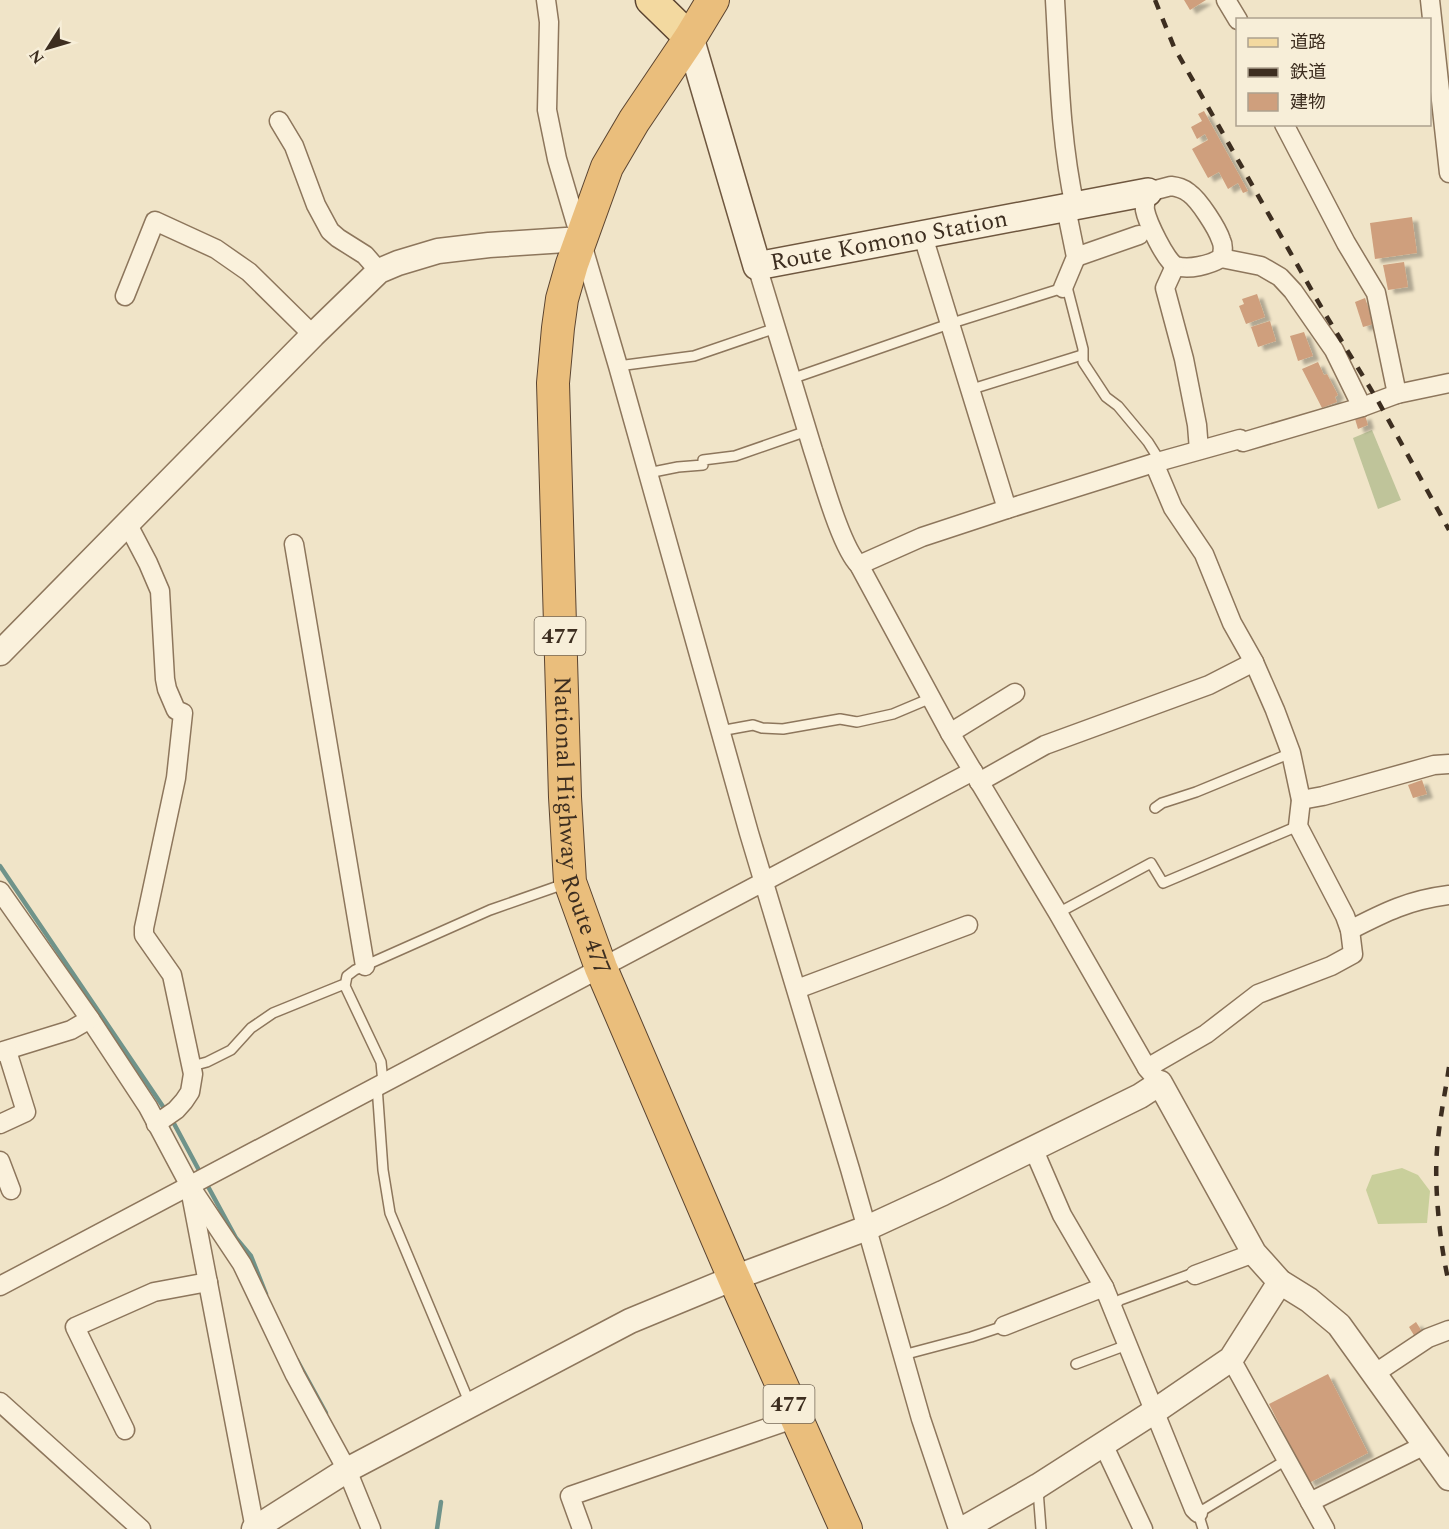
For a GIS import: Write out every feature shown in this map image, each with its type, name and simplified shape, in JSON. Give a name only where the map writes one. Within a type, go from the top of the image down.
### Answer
[{"type":"highway","name":"National Highway Route 477","points":[[713,0],[634,121],[607,167],[562,299],[553,384],[565,797],[570,882],[601,968],[734,1278],[846,1529]]},
{"type":"main road","points":[[651,0],[690,38]]},
{"type":"main road","name":"Route Komono Station","points":[[690,38],[757,266],[1148,192]]},
{"type":"street","points":[[546,0],[549,22],[547,110],[557,159],[618,366],[720,731],[921,1419],[960,1529],[1038,1486],[1231,1359],[1280,1282]]},
{"type":"street","points":[[1055,0],[1076,257],[1065,285]]},
{"type":"street","points":[[1226,0],[1237,18]]},
{"type":"street","points":[[1430,0],[1449,173]]},
{"type":"street","points":[[279,121],[294,147],[316,205],[330,231],[365,255],[379,271]]},
{"type":"street","points":[[1285,126],[1346,243],[1376,293],[1396,394]]},
{"type":"street","points":[[1171,186],[1191,194],[1222,240],[1224,250],[1221,258],[1214,263],[1188,267],[1175,266],[1167,259],[1145,211],[1144,201],[1148,192],[1171,186]]},
{"type":"street","points":[[125,296],[155,221],[216,249],[241,267],[312,335]]},
{"type":"street","points":[[922,233],[1007,509]]},
{"type":"street","points":[[1076,257],[1138,236]]},
{"type":"street","points":[[0,653],[312,335],[379,271],[438,251],[581,239]]},
{"type":"street","points":[[1221,258],[1261,266],[1280,277],[1293,291],[1334,350],[1362,407]]},
{"type":"street","points":[[757,266],[839,527],[854,559],[950,733],[1058,913],[1254,1253],[1280,1282],[1309,1300],[1339,1325],[1449,1478]]},
{"type":"street","points":[[1175,266],[1165,288],[1184,359],[1197,425],[1199,450]]},
{"type":"street","points":[[859,565],[922,537],[1157,462],[1240,439],[1243,442],[1362,407],[1396,394],[1449,383]]},
{"type":"street","points":[[192,1185],[255,1529],[347,1470],[630,1321],[734,1278],[867,1228],[1140,1096],[1153,1076],[1258,994],[1348,958],[1353,954],[1350,930],[1345,916],[1298,826],[1301,800],[1291,753],[1254,662],[1232,623],[1204,554],[1173,508],[1157,462]]},
{"type":"street","points":[[128,524],[160,591],[166,689],[176,710],[183,713],[176,778],[144,928],[144,935],[172,975],[193,1074],[190,1092],[165,1118]]},
{"type":"street","points":[[294,544],[365,966]]},
{"type":"street","points":[[0,1286],[764,881],[1045,745],[1209,685],[1254,662]]},
{"type":"street","points":[[950,733],[1015,693]]},
{"type":"street","points":[[1301,800],[1434,765],[1449,764]]},
{"type":"street","points":[[0,891],[148,1107],[165,1118],[192,1185],[242,1264],[295,1375],[347,1470],[371,1529]]},
{"type":"street","points":[[1350,930],[1396,906],[1424,898],[1449,895]]},
{"type":"street","points":[[797,989],[968,925]]},
{"type":"street","points":[[0,1124],[26,1112],[3,1051],[71,1030],[90,1020]]},
{"type":"street","points":[[1033,1148],[1062,1215],[1104,1287],[1113,1307],[1200,1521]]},
{"type":"street","points":[[0,1161],[11,1190]]},
{"type":"street","points":[[1195,1275],[1254,1253]]},
{"type":"street","points":[[125,1430],[75,1327],[154,1292],[208,1282]]},
{"type":"street","points":[[1004,1326],[1104,1287]]},
{"type":"street","points":[[1374,1374],[1428,1338],[1449,1330]]},
{"type":"street","points":[[1231,1359],[1326,1529]]},
{"type":"street","points":[[0,1402],[141,1529]]},
{"type":"street","points":[[582,1529],[570,1496],[796,1418]]},
{"type":"street","points":[[1103,1444],[1143,1529]]},
{"type":"street","points":[[1310,1502],[1425,1444]]},
{"type":"lane","points":[[791,379],[1065,285],[1083,349],[1083,362],[1106,397],[1118,406],[1148,442],[1157,462]]},
{"type":"lane","points":[[618,366],[694,356],[776,328]]},
{"type":"lane","points":[[969,390],[1082,355]]},
{"type":"lane","points":[[648,473],[703,465],[703,460],[735,456],[807,431]]},
{"type":"lane","points":[[720,731],[753,725],[783,729],[840,719],[857,722],[893,714],[931,698]]},
{"type":"lane","points":[[1155,808],[1291,753]]},
{"type":"lane","points":[[1058,913],[1151,863],[1163,883],[1298,826]]},
{"type":"lane","points":[[471,1406],[390,1214],[382,1170],[381,1062],[345,986],[347,976],[365,966],[490,910],[570,882]]},
{"type":"lane","points":[[192,1066],[207,1062],[231,1050],[251,1028],[273,1013],[342,985],[345,986]]},
{"type":"lane","points":[[1113,1307],[1120,1300],[1191,1274],[1195,1275]]},
{"type":"lane","points":[[903,1355],[971,1338],[1004,1326]]},
{"type":"lane","points":[[1076,1364],[1127,1345]]},
{"type":"lane","points":[[1200,1521],[1286,1460]]},
{"type":"lane","points":[[1038,1486],[1041,1529]]},
{"type":"green space","points":[[1372,430],[1401,500],[1378,509],[1353,438]]},
{"type":"green space","points":[[1402,1168],[1418,1175],[1430,1191],[1427,1223],[1378,1224],[1366,1190],[1372,1175]]},
{"type":"building","points":[[1184,0],[1206,0],[1190,10]]},
{"type":"building","points":[[1204,111],[1248,191],[1243,193],[1238,183],[1228,189],[1219,172],[1208,178],[1192,149],[1208,140],[1205,134],[1197,139],[1191,127],[1202,121],[1198,114]]},
{"type":"building","points":[[1412,217],[1417,253],[1375,259],[1370,223]]},
{"type":"building","points":[[1404,262],[1408,287],[1388,290],[1383,265]]},
{"type":"building","points":[[1257,294],[1265,317],[1246,324],[1239,306],[1244,304],[1242,299]]},
{"type":"building","points":[[1365,298],[1374,324],[1363,327],[1355,302]]},
{"type":"building","points":[[1270,321],[1276,341],[1258,347],[1251,327]]},
{"type":"building","points":[[1304,332],[1313,356],[1298,361],[1290,336]]},
{"type":"building","points":[[1318,362],[1338,395],[1335,397],[1337,402],[1322,408],[1302,369]]},
{"type":"building","points":[[1365,415],[1368,425],[1358,429],[1355,419]]},
{"type":"building","points":[[1422,780],[1427,794],[1413,798],[1408,785]]},
{"type":"building","points":[[1416,1322],[1423,1333],[1415,1337],[1409,1327]]},
{"type":"building","points":[[1328,1374],[1368,1453],[1309,1483],[1269,1404]]},
{"type":"waterway","points":[[0,866],[166,1111]]},
{"type":"waterway","points":[[171,1118],[201,1174]]},
{"type":"waterway","points":[[205,1181],[236,1238],[251,1256],[266,1294]]},
{"type":"waterway","points":[[297,1360],[326,1413]]},
{"type":"waterway","points":[[437,1529],[441,1502]]},
{"type":"railway","points":[[1155,0],[1174,47],[1324,312],[1378,401],[1449,530]]},
{"type":"railway","points":[[1449,1067],[1436,1165],[1438,1216],[1449,1283]]}]
